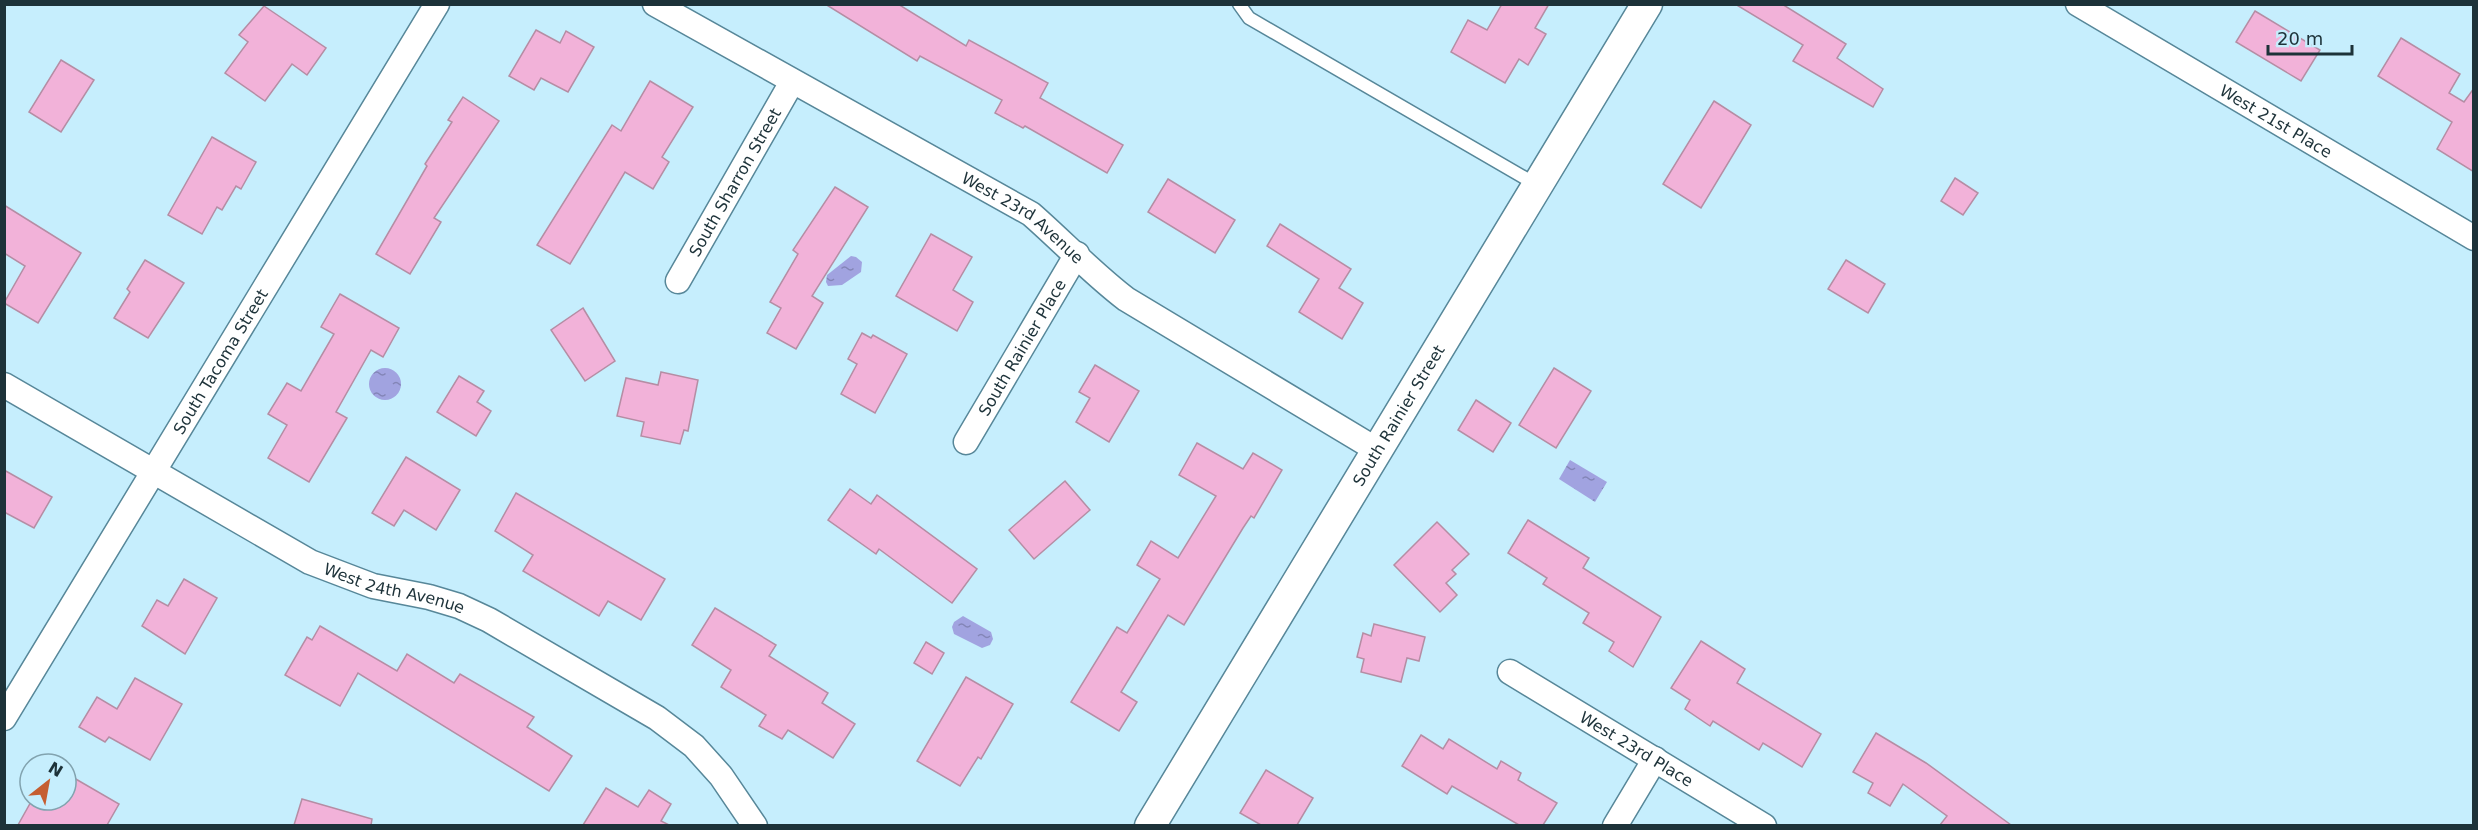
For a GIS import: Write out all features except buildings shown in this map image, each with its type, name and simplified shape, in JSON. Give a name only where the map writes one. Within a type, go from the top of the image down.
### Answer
[{"type":"street","name":"South Tacoma Street","points":[[4,718],[437,4]]},
{"type":"street","name":"West 23rd Avenue","points":[[655,4],[1031,214],[1077,254],[1099,279],[1125,299],[1377,450]]},
{"type":"street","name":"South Rainier Street","points":[[1150,825],[1647,4]]},
{"type":"street","name":"West 21st Place","points":[[2078,4],[2474,238]]},
{"type":"street","name":"South Sharron Street","points":[[678,281],[792,82]]},
{"type":"street","name":"South Rainier Place","points":[[966,442],[1077,254]]},
{"type":"street","name":"West 24th Avenue","points":[[4,385],[310,562],[373,586],[429,597],[459,606],[489,620],[657,718],[700,754],[721,776],[755,825]]},
{"type":"street","name":"West 23rd Place","points":[[1510,672],[1764,825]]},
{"type":"street","points":[[1615,825],[1655,759]]},
{"type":"lane","points":[[1239,4],[1249,18],[1538,185]]},
{"type":"water","points":[[851,256],[862,262],[861,272],[842,285],[828,286],[827,275]]},
{"type":"water","points":[[385,368],[396,373],[401,384],[396,395],[385,400],[374,395],[369,384],[374,373]]},
{"type":"water","points":[[1570,460],[1607,482],[1595,502],[1559,479]]},
{"type":"water","points":[[963,616],[991,632],[993,639],[990,645],[982,648],[954,634],[952,627],[954,622]]}]
